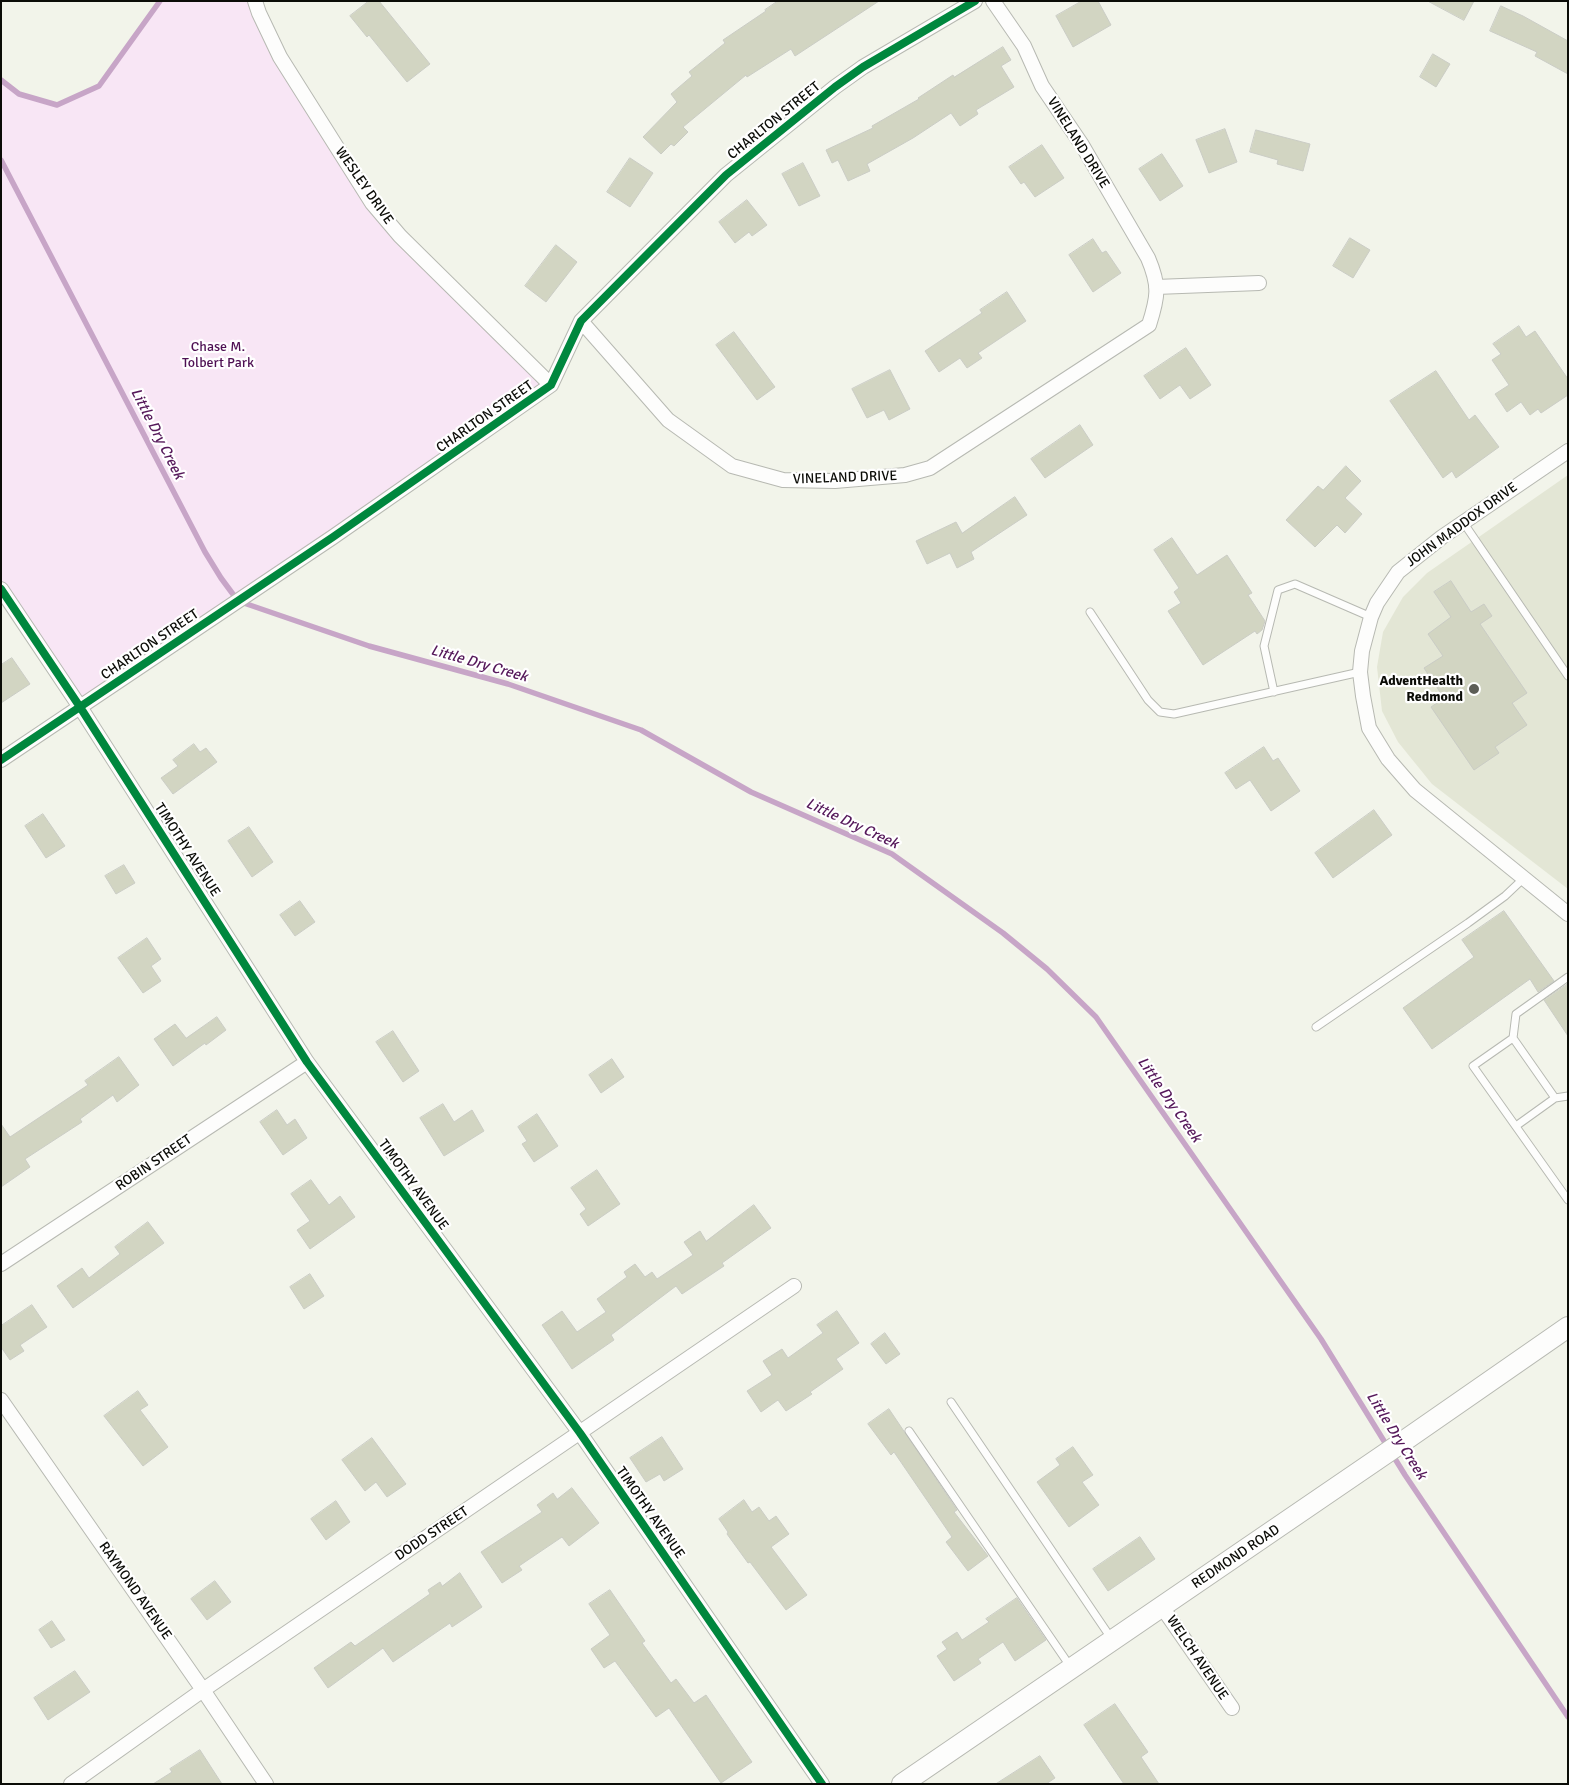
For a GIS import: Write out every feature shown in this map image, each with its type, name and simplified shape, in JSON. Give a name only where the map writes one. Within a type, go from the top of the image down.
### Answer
[{"type":"street","name":"WESLEY DRIVE","points":[[255,1],[280,57],[372,203],[400,236],[551,385]]},
{"type":"street","name":"CHARLTON STREET","points":[[1,760],[424,475],[551,385],[580,321],[726,175],[835,87],[863,67],[975,1]]},
{"type":"street","name":"VINELAND DRIVE","points":[[580,321],[668,420],[732,466],[783,480],[835,481],[905,475],[930,468],[1149,324],[1157,300],[1155,274],[1148,258],[1082,145],[1042,86],[1024,46],[992,1]]},
{"type":"street","points":[[1156,287],[1259,283]]},
{"type":"street","name":"JOHN MADDOX DRIVE","points":[[1568,450],[1463,522],[1398,572],[1377,603],[1371,617],[1362,651],[1360,672],[1362,696],[1369,728],[1388,759],[1415,790],[1568,914]]},
{"type":"street","name":"TIMOTHY AVENUE","points":[[1,589],[80,707],[307,1062],[580,1433],[822,1784]]},
{"type":"street","name":"ROBIN STREET","points":[[1,1264],[307,1062]]},
{"type":"street","name":"DODD STREET","points":[[71,1784],[203,1690],[794,1286]]},
{"type":"street","name":"REDMOND ROAD","points":[[902,1784],[1568,1327]]},
{"type":"street","name":"RAYMOND AVENUE","points":[[1,1400],[203,1690],[266,1784]]},
{"type":"street","name":"WELCH AVENUE","points":[[1162,1607],[1232,1708]]},
{"type":"lane","points":[[1463,522],[1568,676]]},
{"type":"lane","points":[[1274,692],[1264,646],[1278,590],[1295,584],[1371,617]]},
{"type":"lane","points":[[1090,612],[1148,700],[1160,712],[1174,714],[1360,672]]},
{"type":"lane","points":[[1316,1027],[1468,923],[1505,896],[1524,878]]},
{"type":"lane","points":[[1555,1098],[1513,1038],[1516,1014],[1568,978]]},
{"type":"lane","points":[[1513,1038],[1473,1066],[1568,1200]]},
{"type":"lane","points":[[1516,1126],[1555,1098],[1568,1096]]},
{"type":"lane","points":[[1560,1189],[1568,1183]]},
{"type":"lane","points":[[950,1402],[1112,1641]]},
{"type":"lane","points":[[909,1431],[1072,1668]]},
{"type":"shaded area","name":"AdventHealth Redmond","points":[[1568,475],[1568,889],[1432,784],[1398,742],[1382,711],[1377,667],[1383,632],[1403,597],[1427,573]]},
{"type":"green space","name":"Chase M. Tolbert Park","points":[[160,1],[255,1],[372,203],[551,385],[80,707],[1,589],[1,80],[19,94],[57,105],[99,86]]},
{"type":"building","points":[[369,1],[379,1],[430,64],[407,82],[369,35],[367,37],[350,16]]},
{"type":"building","points":[[778,1],[879,1],[795,56],[791,49],[747,77],[746,75],[683,127],[688,132],[674,146],[671,144],[661,154],[643,137],[677,102],[671,94],[692,76],[689,72],[725,43],[723,40]]},
{"type":"building","points":[[1082,1],[1098,1],[1111,25],[1073,47],[1056,16]]},
{"type":"building","points":[[1428,1],[1474,1],[1464,20]]},
{"type":"building","points":[[1501,6],[1568,41],[1568,74],[1535,56],[1537,52],[1490,31]]},
{"type":"building","points":[[1003,47],[1011,60],[1001,66],[1014,87],[976,110],[978,114],[960,126],[951,113],[913,138],[867,164],[870,171],[848,181],[838,160],[832,163],[826,150],[873,128],[872,126],[919,99],[953,75],[954,77]]},
{"type":"building","points":[[1433,54],[1450,64],[1436,87],[1420,77]]},
{"type":"building","points":[[1225,129],[1237,162],[1209,173],[1196,140]]},
{"type":"building","points":[[1256,130],[1310,144],[1303,171],[1277,164],[1278,160],[1250,152]]},
{"type":"building","points":[[1042,145],[1064,178],[1035,197],[1024,182],[1021,184],[1009,167]]},
{"type":"building","points":[[1162,154],[1183,186],[1160,201],[1139,169]]},
{"type":"building","points":[[630,158],[653,173],[630,207],[607,192]]},
{"type":"building","points":[[803,163],[820,196],[799,206],[782,174]]},
{"type":"building","points":[[747,200],[767,225],[752,236],[749,232],[735,243],[719,222]]},
{"type":"building","points":[[1350,238],[1370,250],[1353,278],[1333,266]]},
{"type":"building","points":[[1093,239],[1102,253],[1106,251],[1121,273],[1093,292],[1069,255]]},
{"type":"building","points":[[556,245],[577,262],[546,302],[525,286]]},
{"type":"building","points":[[1007,292],[1026,321],[978,353],[982,358],[967,368],[960,358],[939,372],[925,351],[982,313],[980,310]]},
{"type":"building","points":[[1519,326],[1526,337],[1535,331],[1568,379],[1568,395],[1541,413],[1538,409],[1530,415],[1521,402],[1507,412],[1495,394],[1509,385],[1492,360],[1501,354],[1493,344]]},
{"type":"building","points":[[734,332],[775,387],[757,400],[716,345]]},
{"type":"building","points":[[1186,348],[1211,385],[1190,399],[1180,385],[1160,399],[1144,376]]},
{"type":"building","points":[[890,370],[910,409],[889,420],[884,410],[867,418],[852,389]]},
{"type":"building","points":[[1436,371],[1469,420],[1475,415],[1499,447],[1456,478],[1452,471],[1443,478],[1390,401]]},
{"type":"building","points":[[1080,425],[1093,445],[1045,478],[1031,459]]},
{"type":"building","points":[[1346,466],[1361,481],[1345,498],[1362,514],[1345,533],[1337,525],[1315,547],[1286,520],[1318,486],[1323,490]]},
{"type":"building","points":[[1015,497],[1027,515],[971,552],[974,559],[957,568],[950,553],[927,564],[916,541],[956,522],[962,533]]},
{"type":"building","points":[[1172,538],[1197,575],[1227,555],[1252,593],[1248,595],[1265,621],[1262,630],[1257,634],[1255,631],[1203,665],[1168,611],[1181,603],[1174,592],[1179,588],[1154,550]]},
{"type":"building","points":[[1451,581],[1471,612],[1484,604],[1492,616],[1480,624],[1527,693],[1512,703],[1527,725],[1495,747],[1499,753],[1474,770],[1431,707],[1444,698],[1424,668],[1443,656],[1428,634],[1451,617],[1434,592]]},
{"type":"building","points":[[12,658],[30,684],[1,703],[1,665]]},
{"type":"building","points":[[194,744],[200,752],[206,748],[217,762],[173,794],[161,778],[178,766],[173,760]]},
{"type":"building","points":[[1264,747],[1273,761],[1278,758],[1300,791],[1271,811],[1250,780],[1236,789],[1225,773]]},
{"type":"building","points":[[1374,810],[1392,835],[1333,878],[1315,853]]},
{"type":"building","points":[[43,814],[65,846],[46,858],[25,826]]},
{"type":"building","points":[[249,827],[273,862],[252,877],[228,841]]},
{"type":"building","points":[[124,865],[135,883],[116,894],[105,876]]},
{"type":"building","points":[[300,901],[315,922],[295,936],[280,915]]},
{"type":"building","points":[[1504,911],[1554,981],[1538,992],[1530,979],[1432,1049],[1403,1008],[1474,957],[1462,940]]},
{"type":"building","points":[[147,938],[161,959],[151,966],[161,981],[143,993],[118,958]]},
{"type":"building","points":[[1568,984],[1568,1036],[1544,1000]]},
{"type":"building","points":[[217,1017],[226,1030],[173,1066],[154,1039],[175,1024],[186,1038]]},
{"type":"building","points":[[393,1031],[419,1071],[403,1082],[376,1042]]},
{"type":"building","points":[[119,1057],[139,1085],[117,1102],[113,1095],[80,1119],[82,1122],[25,1159],[30,1167],[1,1187],[1,1124],[10,1137],[88,1085],[85,1081]]},
{"type":"building","points":[[612,1059],[624,1077],[601,1093],[589,1075]]},
{"type":"building","points":[[443,1104],[454,1122],[472,1110],[484,1131],[444,1156],[420,1118]]},
{"type":"building","points":[[277,1110],[287,1125],[295,1119],[307,1138],[283,1155],[260,1122]]},
{"type":"building","points":[[537,1114],[558,1146],[534,1162],[522,1144],[527,1141],[518,1127]]},
{"type":"building","points":[[597,1170],[620,1204],[588,1226],[580,1214],[586,1209],[571,1188]]},
{"type":"building","points":[[311,1180],[329,1205],[340,1196],[355,1217],[310,1249],[297,1230],[310,1221],[291,1194]]},
{"type":"building","points":[[754,1205],[771,1228],[722,1263],[724,1266],[682,1294],[676,1286],[611,1335],[614,1340],[572,1369],[542,1325],[562,1311],[577,1332],[606,1312],[597,1299],[627,1277],[624,1272],[635,1264],[645,1277],[652,1272],[657,1279],[693,1255],[684,1242],[700,1231],[706,1241]]},
{"type":"building","points":[[148,1222],[164,1243],[73,1308],[57,1286],[82,1268],[89,1278],[120,1254],[115,1247]]},
{"type":"building","points":[[310,1274],[324,1296],[304,1309],[290,1287]]},
{"type":"building","points":[[32,1305],[47,1327],[20,1345],[24,1351],[10,1360],[1,1347],[1,1326]]},
{"type":"building","points":[[837,1311],[859,1343],[836,1359],[843,1369],[810,1392],[812,1394],[786,1411],[778,1400],[761,1412],[747,1391],[772,1375],[763,1361],[782,1349],[788,1358],[823,1333],[817,1325]]},
{"type":"building","points":[[885,1333],[900,1354],[886,1364],[871,1344]]},
{"type":"building","points":[[138,1391],[148,1405],[140,1410],[168,1447],[143,1466],[104,1416]]},
{"type":"building","points":[[889,1409],[957,1510],[954,1512],[988,1556],[968,1571],[946,1542],[952,1537],[894,1452],[891,1455],[868,1424]]},
{"type":"building","points":[[662,1437],[683,1469],[664,1481],[660,1474],[646,1482],[630,1458]]},
{"type":"building","points":[[372,1438],[406,1484],[387,1497],[376,1482],[365,1491],[342,1460]]},
{"type":"building","points":[[1073,1447],[1093,1475],[1082,1482],[1099,1505],[1069,1527],[1037,1482],[1060,1465],[1056,1459]]},
{"type":"building","points":[[572,1488],[599,1523],[569,1546],[562,1537],[519,1566],[522,1570],[502,1583],[481,1552],[542,1512],[537,1505],[553,1493],[557,1499]]},
{"type":"building","points":[[744,1500],[752,1512],[759,1507],[769,1521],[776,1516],[789,1534],[771,1547],[807,1595],[786,1610],[750,1562],[748,1563],[727,1534],[728,1532],[719,1519]]},
{"type":"building","points":[[336,1501],[350,1522],[326,1540],[311,1519]]},
{"type":"building","points":[[1140,1537],[1155,1559],[1108,1591],[1093,1569]]},
{"type":"building","points":[[460,1573],[482,1607],[452,1627],[450,1623],[393,1662],[383,1648],[328,1688],[314,1668],[351,1642],[355,1646],[430,1594],[428,1590],[440,1582],[442,1586]]},
{"type":"building","points":[[215,1581],[231,1602],[207,1620],[191,1599]]},
{"type":"building","points":[[610,1590],[645,1641],[642,1643],[671,1683],[676,1679],[694,1703],[706,1695],[752,1762],[721,1783],[669,1708],[656,1717],[615,1661],[604,1668],[591,1649],[610,1635],[589,1604]]},
{"type":"building","points":[[1017,1598],[1046,1640],[1015,1661],[1003,1642],[978,1659],[981,1663],[954,1681],[937,1656],[947,1649],[942,1642],[957,1632],[962,1640],[989,1622],[986,1619]]},
{"type":"building","points":[[52,1621],[65,1640],[51,1648],[39,1630]]},
{"type":"building","points":[[75,1671],[90,1692],[48,1720],[34,1698]]},
{"type":"building","points":[[1115,1704],[1148,1752],[1141,1757],[1159,1784],[1124,1784],[1084,1725]]},
{"type":"building","points":[[200,1750],[222,1784],[153,1784],[172,1772],[170,1769]]},
{"type":"building","points":[[1040,1756],[1055,1778],[1046,1784],[996,1784]]},
{"type":"waterway","points":[[1,80],[19,94],[57,105],[99,86],[160,1]]},
{"type":"waterway","name":"Little Dry Creek","points":[[1,160],[205,552],[238,601],[369,646],[508,684],[641,730],[751,792],[892,854],[1003,933],[1047,969],[1096,1017],[1321,1339],[1405,1475],[1568,1717]]},
{"type":"cycle path","points":[[1,760],[333,537],[551,385],[581,321],[726,175],[835,87],[863,67],[975,1]]},
{"type":"cycle path","points":[[1,589],[80,707],[307,1062],[580,1433],[822,1784]]},
{"type":"place","name":"AdventHealth Redmond","points":[[1474,689]]}]
